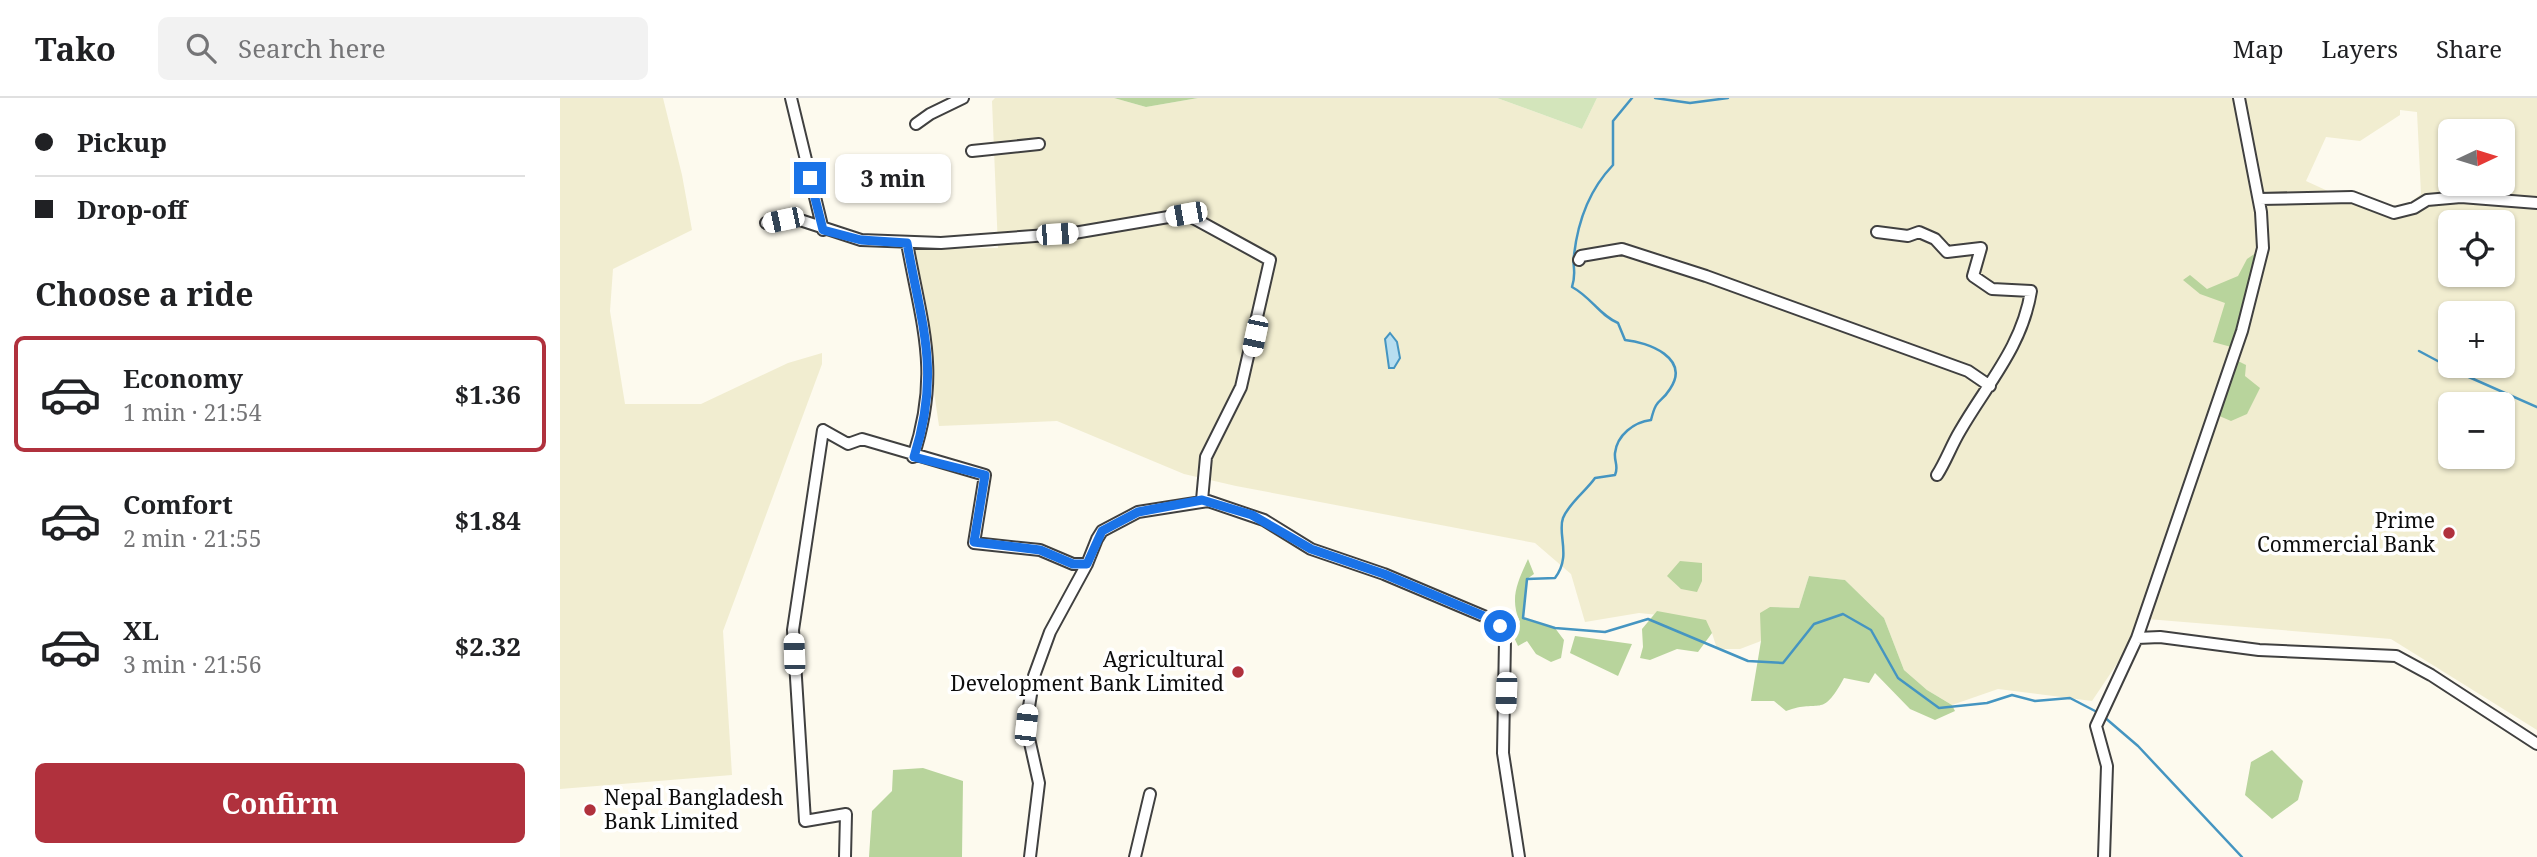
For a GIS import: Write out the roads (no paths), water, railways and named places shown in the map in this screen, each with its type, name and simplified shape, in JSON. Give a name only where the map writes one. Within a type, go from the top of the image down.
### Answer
[{"type":"street","points":[[791,98],[823,230]]},
{"type":"street","points":[[916,124],[963,98]]},
{"type":"street","points":[[2104,857],[2107,766],[2096,726],[2137,638],[2242,331],[2263,248],[2259,199],[2239,98]]},
{"type":"street","points":[[972,151],[1039,144]]},
{"type":"street","points":[[2259,199],[2352,197],[2393,213],[2414,208],[2427,200],[2461,197],[2537,203]]},
{"type":"street","points":[[766,223],[800,220],[823,230],[861,240],[907,243],[1074,233],[1186,214],[1270,260],[1241,387],[1206,457],[1202,500]]},
{"type":"street","points":[[1877,232],[1908,236],[1919,232],[1935,239],[1947,251],[1981,248],[1973,276],[1992,289],[2031,291],[2027,318],[2007,361],[1959,433],[1937,475]]},
{"type":"street","points":[[907,243],[927,344],[929,392],[925,422],[914,457]]},
{"type":"street","points":[[1579,260],[1581,256],[1622,250],[1634,253],[1706,276],[1968,371],[1990,386]]},
{"type":"street","points":[[845,857],[846,814],[805,821],[796,726],[793,630],[823,430],[848,444],[862,439],[914,457],[985,475],[974,542],[1040,550],[1073,564],[1087,564]]},
{"type":"street","points":[[1030,857],[1040,783],[1026,725],[1031,687],[1050,632],[1102,531],[1138,512],[1202,500],[1252,515],[1311,549],[1384,574],[1493,620],[1500,626],[1506,651],[1504,767],[1519,857]]},
{"type":"street","points":[[2137,638],[2160,637],[2259,650],[2396,656],[2431,675],[2537,744]]},
{"type":"street","points":[[1135,857],[1150,794]]},
{"type":"water","points":[[1390,333],[1397,342],[1400,358],[1394,368],[1389,368],[1385,339]]},
{"type":"waterway","points":[[1632,98],[1613,121],[1613,165],[1591,195],[1578,230],[1572,287],[1618,323],[1625,340],[1655,348],[1671,360],[1675,378],[1667,394],[1657,404],[1651,420],[1633,427],[1619,441],[1615,453],[1615,475],[1595,478],[1566,513],[1562,524],[1563,562],[1560,570],[1555,578],[1527,579],[1523,618],[1555,628],[1605,632],[1648,619],[1748,661],[1783,663],[1814,624],[1843,614],[1871,630],[1898,678],[1939,708],[1987,703],[2012,695],[2035,701],[2070,698],[2097,712]]},
{"type":"waterway","points":[[1655,98],[1690,103],[1728,98]]},
{"type":"waterway","points":[[2419,351],[2462,374],[2537,407]]},
{"type":"waterway","points":[[2103,716],[2138,746],[2242,857]]},
{"type":"place","name":"Prime Commercial Bank","points":[[2449,533]]},
{"type":"place","name":"Agricultural Development Bank Limited","points":[[1238,672]]},
{"type":"place","name":"Nepal Bangladesh Bank Limited","points":[[590,810]]}]
